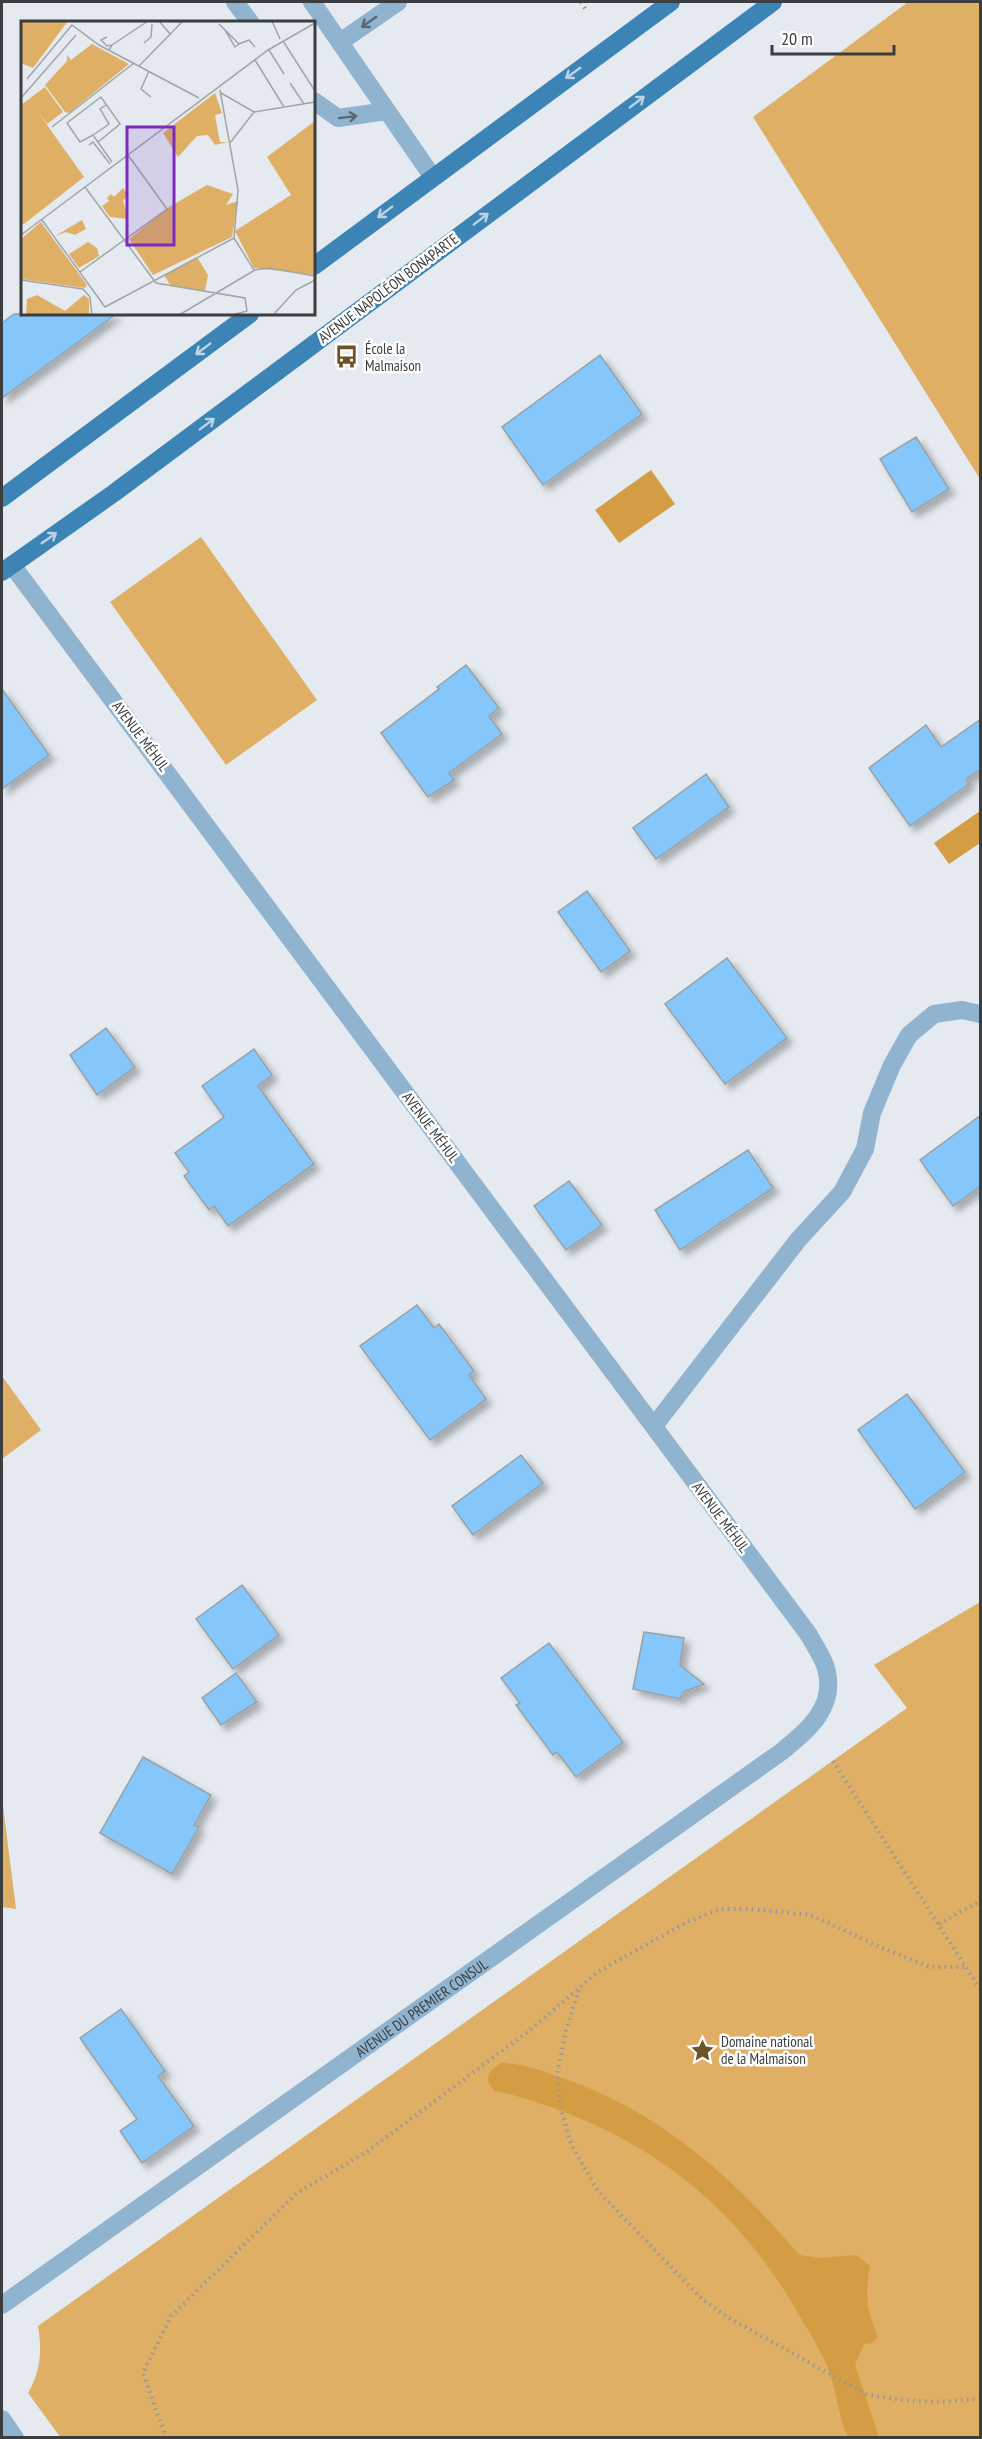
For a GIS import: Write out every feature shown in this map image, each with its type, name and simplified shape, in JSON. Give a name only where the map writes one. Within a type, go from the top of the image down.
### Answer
[{"type":"main road","points":[[315,265],[432,176],[671,2]]},
{"type":"main road","name":"AVENUE NAPOLÉON BONAPARTE","points":[[7,568],[124,486],[772,2]]},
{"type":"main road","points":[[2,498],[249,315]]},
{"type":"street","points":[[235,2],[249,21]]},
{"type":"street","points":[[312,2],[432,176]]},
{"type":"street","points":[[340,42],[398,2]]},
{"type":"street","points":[[315,102],[338,118],[387,111]]},
{"type":"street","name":"AVENUE MÉHUL","points":[[7,568],[809,1635],[826,1668],[829,1698]]},
{"type":"street","points":[[654,1426],[798,1240],[842,1192],[865,1149],[872,1113],[892,1065],[909,1035],[934,1014],[962,1010],[981,1014]]},
{"type":"street","name":"AVENUE DU PREMIER CONSUL","points":[[2,2305],[781,1752],[812,1727],[829,1698]]},
{"type":"street","points":[[2,2419],[15,2438]]},
{"type":"path","points":[[581,2],[586,10]]},
{"type":"path","points":[[833,1761],[981,1989]]},
{"type":"path","points":[[939,1924],[981,1901]]},
{"type":"path","points":[[166,2438],[143,2373],[171,2316],[297,2193],[368,2151],[530,2030],[599,1971],[687,1922],[721,1909],[750,1909],[811,1915],[930,1967],[966,1967]]},
{"type":"path","points":[[579,1989],[566,2030],[557,2075],[561,2110],[572,2146],[598,2192],[702,2299],[729,2318],[866,2394],[890,2399],[944,2402],[981,2398]]},
{"type":"shaded area","points":[[908,2],[980,2],[980,479],[753,117]]},
{"type":"shaded area","points":[[651,470],[675,504],[619,543],[595,510]]},
{"type":"shaded area","points":[[201,537],[317,700],[226,765],[110,602]]},
{"type":"shaded area","points":[[980,811],[980,843],[949,864],[934,843]]},
{"type":"shaded area","points":[[2,1376],[41,1430],[2,1459]]},
{"type":"shaded area","name":"Domaine national de la Malmaison","points":[[980,1602],[980,2437],[61,2438],[28,2393],[36,2377],[39,2360],[38,2326],[907,1708],[874,1665]]},
{"type":"shaded area","points":[[2,1798],[16,1909],[2,1907]]},
{"type":"shaded area","points":[[502,2063],[544,2072],[603,2094],[666,2130],[723,2175],[799,2255],[820,2258],[856,2255],[870,2266],[867,2286],[868,2302],[878,2337],[873,2343],[864,2344],[855,2365],[879,2437],[848,2437],[831,2376],[817,2345],[772,2273],[748,2240],[721,2211],[692,2185],[627,2141],[551,2107],[495,2091],[489,2083],[489,2075]]},
{"type":"building","points":[[14,314],[115,315],[2,398],[2,323]]},
{"type":"building","points":[[600,355],[642,414],[543,485],[502,427]]},
{"type":"building","points":[[916,437],[949,489],[912,512],[880,459]]},
{"type":"building","points":[[466,665],[499,708],[489,716],[502,734],[449,773],[454,780],[428,797],[381,733],[439,689],[437,687]]},
{"type":"building","points":[[2,689],[49,755],[2,789]]},
{"type":"building","points":[[981,719],[981,769],[966,779],[969,784],[910,826],[869,768],[926,725],[941,747]]},
{"type":"building","points":[[706,774],[729,807],[656,859],[633,828]]},
{"type":"building","points":[[587,891],[630,951],[601,972],[558,912]]},
{"type":"building","points":[[727,958],[787,1038],[725,1084],[665,1004]]},
{"type":"building","points":[[106,1028],[135,1067],[97,1095],[70,1055]]},
{"type":"building","points":[[254,1049],[272,1075],[258,1086],[314,1164],[228,1226],[214,1206],[209,1210],[184,1176],[189,1172],[175,1153],[224,1117],[202,1086]]},
{"type":"building","points":[[981,1115],[981,1186],[953,1206],[920,1160]]},
{"type":"building","points":[[748,1150],[773,1188],[680,1250],[655,1210]]},
{"type":"building","points":[[569,1181],[602,1225],[566,1250],[534,1206]]},
{"type":"building","points":[[417,1305],[434,1328],[439,1324],[474,1371],[469,1375],[486,1399],[430,1440],[360,1346]]},
{"type":"building","points":[[907,1394],[965,1472],[915,1509],[858,1430]]},
{"type":"building","points":[[521,1455],[543,1483],[473,1535],[452,1506]]},
{"type":"building","points":[[242,1585],[279,1635],[233,1669],[196,1619]]},
{"type":"building","points":[[644,1632],[684,1638],[680,1665],[704,1684],[683,1692],[680,1699],[633,1689]]},
{"type":"building","points":[[549,1643],[623,1742],[576,1777],[557,1752],[553,1755],[516,1705],[520,1703],[501,1678]]},
{"type":"building","points":[[236,1673],[257,1702],[221,1725],[202,1698]]},
{"type":"building","points":[[143,1757],[211,1795],[194,1825],[199,1827],[172,1874],[100,1833]]},
{"type":"building","points":[[121,2009],[165,2071],[158,2076],[194,2126],[142,2163],[120,2131],[137,2119],[80,2038]]},
{"type":"place","name":"École la Malmaison","points":[[347,357]]},
{"type":"place","name":"Domaine national de la Malmaison","points":[[703,2050]]}]
